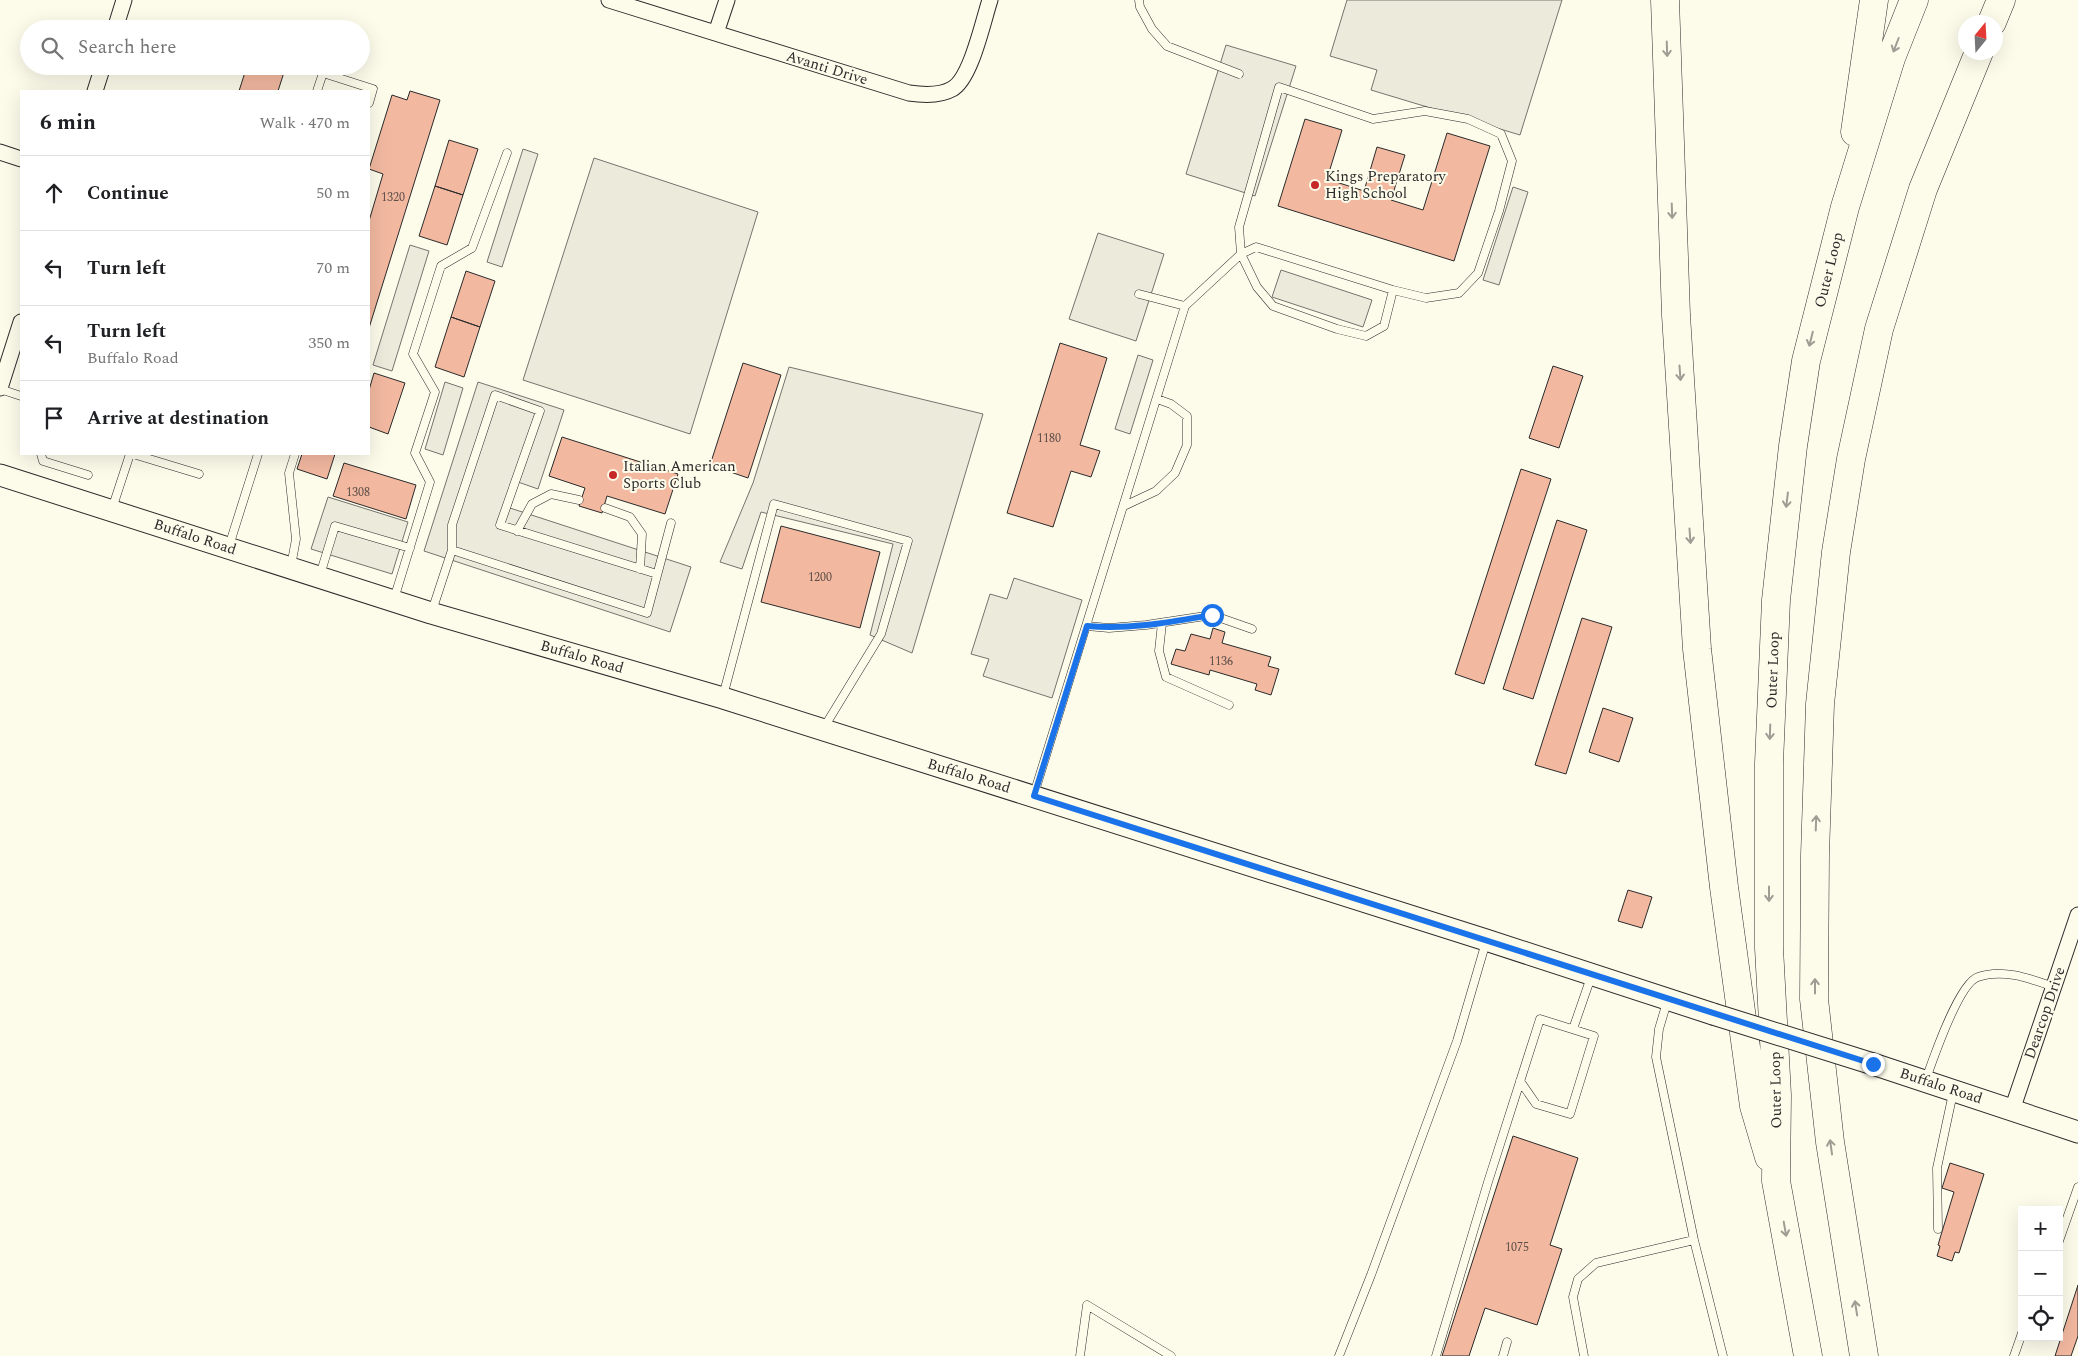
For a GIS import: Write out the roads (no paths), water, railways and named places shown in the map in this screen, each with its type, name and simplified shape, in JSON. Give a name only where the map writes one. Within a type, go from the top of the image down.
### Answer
[{"type":"highway","points":[[1665,0],[1676,315],[1697,649],[1724,887],[1754,1106],[1776,1181]]},
{"type":"highway","points":[[1845,207],[1864,60],[1874,0]]},
{"type":"highway","name":"Outer Loop","points":[[1808,1356],[1776,1181],[1777,1095],[1769,948],[1769,802],[1776,600],[1793,446],[1806,361],[1845,207],[1891,58],[1914,0]]},
{"type":"highway","points":[[1864,1356],[1830,1142],[1814,999],[1815,855],[1820,704],[1836,552],[1851,459],[1879,329],[1923,188],[1976,60]]},
{"type":"main road","name":"Buffalo Road","points":[[0,476],[431,612],[722,698],[1034,796],[1873,1064],[2078,1132]]},
{"type":"street","points":[[118,20],[124,0]]},
{"type":"street","name":"Avanti Drive","points":[[609,0],[909,93],[942,93],[954,89],[964,77],[990,0]]},
{"type":"street","points":[[716,33],[727,0]]},
{"type":"street","points":[[95,90],[100,75]]},
{"type":"street","points":[[0,152],[20,159]]},
{"type":"street","points":[[0,389],[4,359],[20,324]]},
{"type":"street","name":"Dearcop Drive","points":[[2012,1110],[2078,915]]},
{"type":"lane","points":[[1139,0],[1140,7],[1152,29],[1167,46],[1239,74]]},
{"type":"lane","points":[[317,90],[322,75]]},
{"type":"lane","points":[[330,75],[373,88],[370,99]]},
{"type":"lane","points":[[1034,796],[1186,306],[1241,254],[1256,247],[1393,290],[1426,298],[1459,293],[1478,273],[1499,212],[1512,161],[1501,134],[1468,119],[1425,112],[1373,119],[1279,88],[1240,227],[1241,254],[1257,287],[1273,306],[1338,329],[1366,336],[1384,326],[1393,290]]},
{"type":"lane","points":[[393,600],[430,482],[415,453],[435,392],[413,354],[441,266],[472,248],[506,153]]},
{"type":"lane","points":[[1139,294],[1186,306]]},
{"type":"lane","points":[[0,389],[20,396]]},
{"type":"lane","points":[[431,612],[452,550],[452,525],[495,396],[540,411],[500,525],[657,574]]},
{"type":"lane","points":[[1124,506],[1156,491],[1175,473],[1187,446],[1187,416],[1171,404],[1157,399]]},
{"type":"lane","points":[[41,455],[43,461],[88,475]]},
{"type":"lane","points":[[112,511],[131,455]]},
{"type":"lane","points":[[134,455],[199,474]]},
{"type":"lane","points":[[228,548],[258,455]]},
{"type":"lane","points":[[291,568],[296,538],[290,473],[295,455]]},
{"type":"lane","points":[[517,531],[532,504],[538,500],[551,494],[579,500]]},
{"type":"lane","points":[[722,698],[774,504],[908,541],[881,634],[822,730]]},
{"type":"lane","points":[[605,508],[630,517],[642,534],[640,569]]},
{"type":"lane","points":[[452,550],[646,613],[671,523]]},
{"type":"lane","points":[[320,577],[335,526],[410,548]]},
{"type":"lane","points":[[1087,626],[1109,628],[1162,623],[1212,615],[1252,629]]},
{"type":"lane","points":[[1162,623],[1159,652],[1166,676],[1229,704]]},
{"type":"lane","points":[[1339,1356],[1371,1276],[1457,1041],[1486,940]]},
{"type":"lane","points":[[1925,1081],[1958,1002],[1967,986],[1976,977],[1991,974],[2022,976],[2054,987]]},
{"type":"lane","points":[[1573,1030],[1592,975]]},
{"type":"lane","points":[[1668,999],[1659,1029],[1656,1057],[1694,1240],[1723,1356]]},
{"type":"lane","points":[[1436,1356],[1488,1182],[1520,1081],[1540,1019],[1594,1036],[1570,1114],[1536,1104],[1520,1081]]},
{"type":"lane","points":[[1938,1229],[1937,1168],[1954,1091]]},
{"type":"lane","points":[[2063,1230],[2078,1187]]},
{"type":"lane","points":[[1584,1356],[1573,1297],[1578,1279],[1596,1264],[1694,1240]]},
{"type":"lane","points":[[1080,1356],[1087,1305],[1171,1356]]},
{"type":"lane","points":[[2014,1356],[2019,1341]]},
{"type":"lane","points":[[1503,1356],[1507,1342]]},
{"type":"place","name":"Kings Preparatory High School","points":[[1315,185]]},
{"type":"place","name":"Italian American Sports Club","points":[[613,475]]}]
